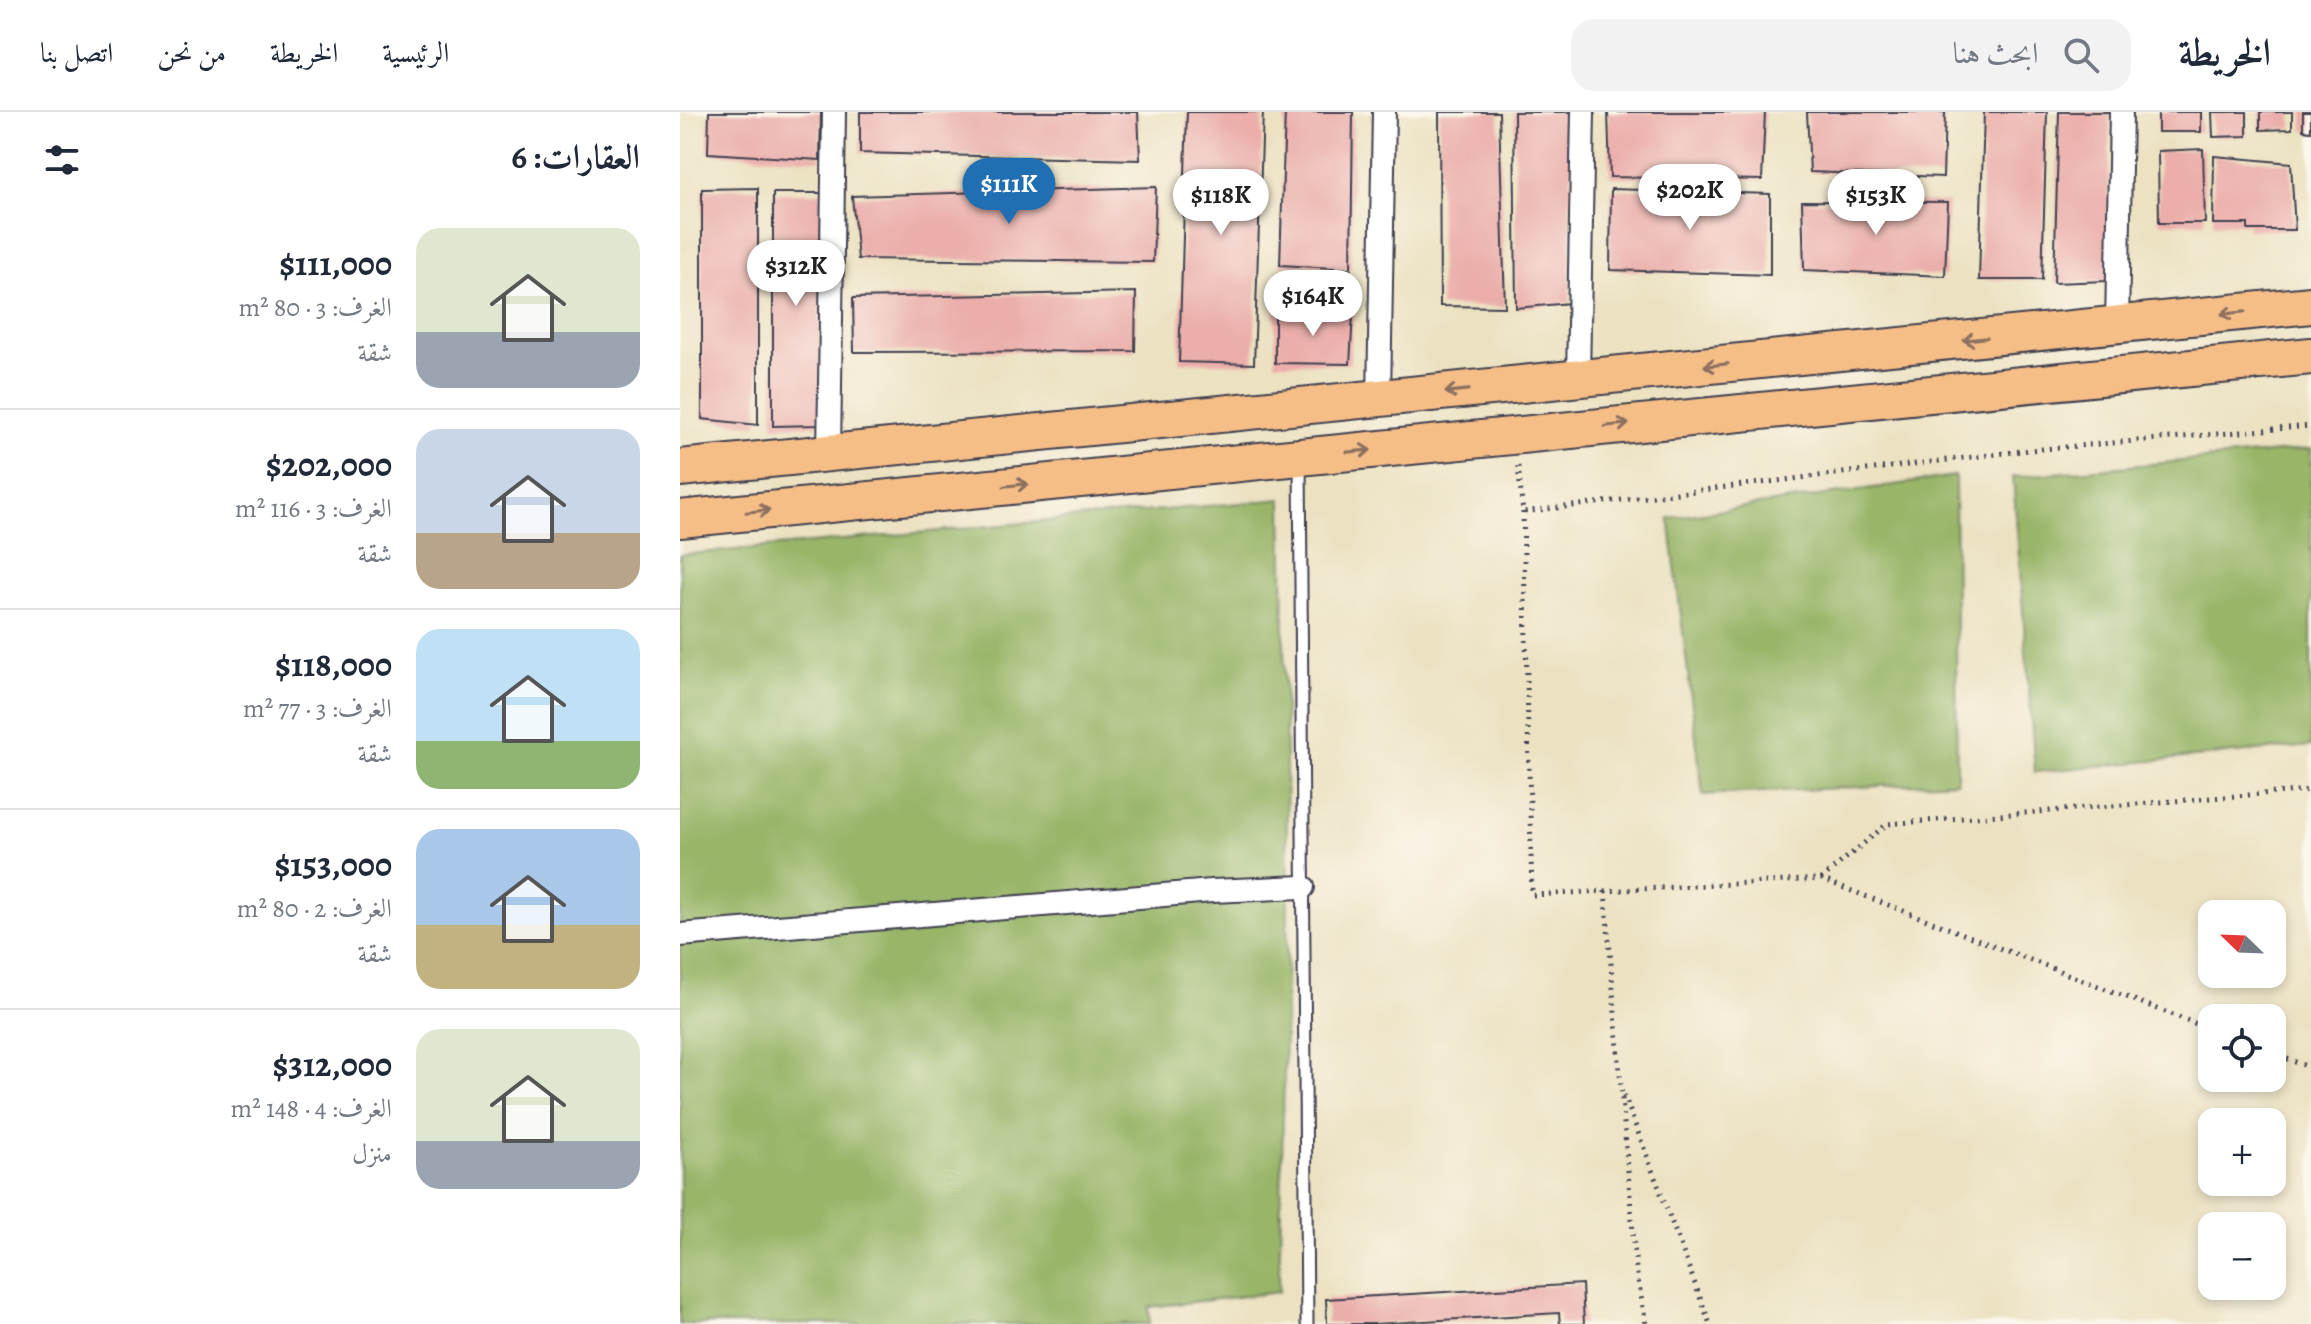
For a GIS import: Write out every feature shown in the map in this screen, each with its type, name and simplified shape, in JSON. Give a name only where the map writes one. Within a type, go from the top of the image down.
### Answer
[{"type":"main road","points":[[680,468],[2311,305]]},
{"type":"main road","points":[[680,519],[2311,356]]},
{"type":"street","points":[[829,453],[834,112]]},
{"type":"street","points":[[1379,398],[1384,112]]},
{"type":"street","points":[[1578,378],[1583,112]]},
{"type":"street","points":[[2117,325],[2121,112]]},
{"type":"street","points":[[680,935],[1212,891],[1303,887]]},
{"type":"lane","points":[[1300,456],[1307,1324]]},
{"type":"path","points":[[1523,512],[2030,450],[2311,426]]},
{"type":"path","points":[[1514,436],[1523,512],[1532,895],[1821,879],[2198,1025]]},
{"type":"path","points":[[1821,879],[1887,824],[2311,790]]},
{"type":"path","points":[[1605,891],[1636,1269],[1646,1324]]},
{"type":"path","points":[[2286,1058],[2311,1068]]},
{"type":"path","points":[[1621,1087],[1710,1324]]},
{"type":"green space","points":[[2311,449],[2311,746],[2035,772],[2013,477]]},
{"type":"green space","points":[[1955,476],[1957,782],[1703,795],[1669,518]]},
{"type":"green space","points":[[1282,499],[1288,903],[1279,1292],[1149,1307],[1150,1324],[680,1324],[680,555]]},
{"type":"building","points":[[709,112],[821,112],[820,160],[708,153]]},
{"type":"building","points":[[860,112],[1138,112],[1140,160],[860,153]]},
{"type":"building","points":[[1187,112],[1263,112],[1254,364],[1179,362]]},
{"type":"building","points":[[1285,112],[1353,112],[1351,269],[1280,265]]},
{"type":"building","points":[[1439,112],[1499,112],[1505,307],[1440,306]]},
{"type":"building","points":[[1514,112],[1571,112],[1570,303],[1516,308]]},
{"type":"building","points":[[1608,112],[1765,112],[1762,180],[1610,177]]},
{"type":"building","points":[[1807,112],[1945,112],[1943,177],[1810,172]]},
{"type":"building","points":[[1984,112],[2047,112],[2042,280],[1979,280]]},
{"type":"building","points":[[2059,112],[2110,112],[2107,281],[2054,283]]},
{"type":"building","points":[[2158,112],[2201,112],[2201,132],[2158,132]]},
{"type":"building","points":[[2212,112],[2247,112],[2247,136],[2213,137]]},
{"type":"building","points":[[2260,112],[2292,112],[2292,129],[2260,130]]},
{"type":"building","points":[[2303,112],[2311,112],[2311,131],[2303,130]]},
{"type":"building","points":[[2203,149],[2205,223],[2159,223],[2158,151]]},
{"type":"building","points":[[2214,156],[2291,163],[2295,230],[2248,230],[2248,224],[2213,224]]},
{"type":"building","points":[[1156,187],[1153,262],[858,259],[852,196]]},
{"type":"building","points":[[758,188],[758,425],[702,419],[702,189]]},
{"type":"building","points":[[1611,189],[1770,194],[1770,275],[1610,270]]},
{"type":"building","points":[[773,193],[821,193],[819,425],[773,426]]},
{"type":"building","points":[[1802,201],[1948,202],[1945,276],[1804,270]]},
{"type":"building","points":[[1136,292],[1135,351],[854,352],[853,298]]},
{"type":"building","points":[[1275,312],[1353,314],[1350,364],[1275,363]]},
{"type":"building","points":[[1582,1284],[1584,1324],[1560,1324],[1559,1313],[1327,1324],[1326,1299]]}]
